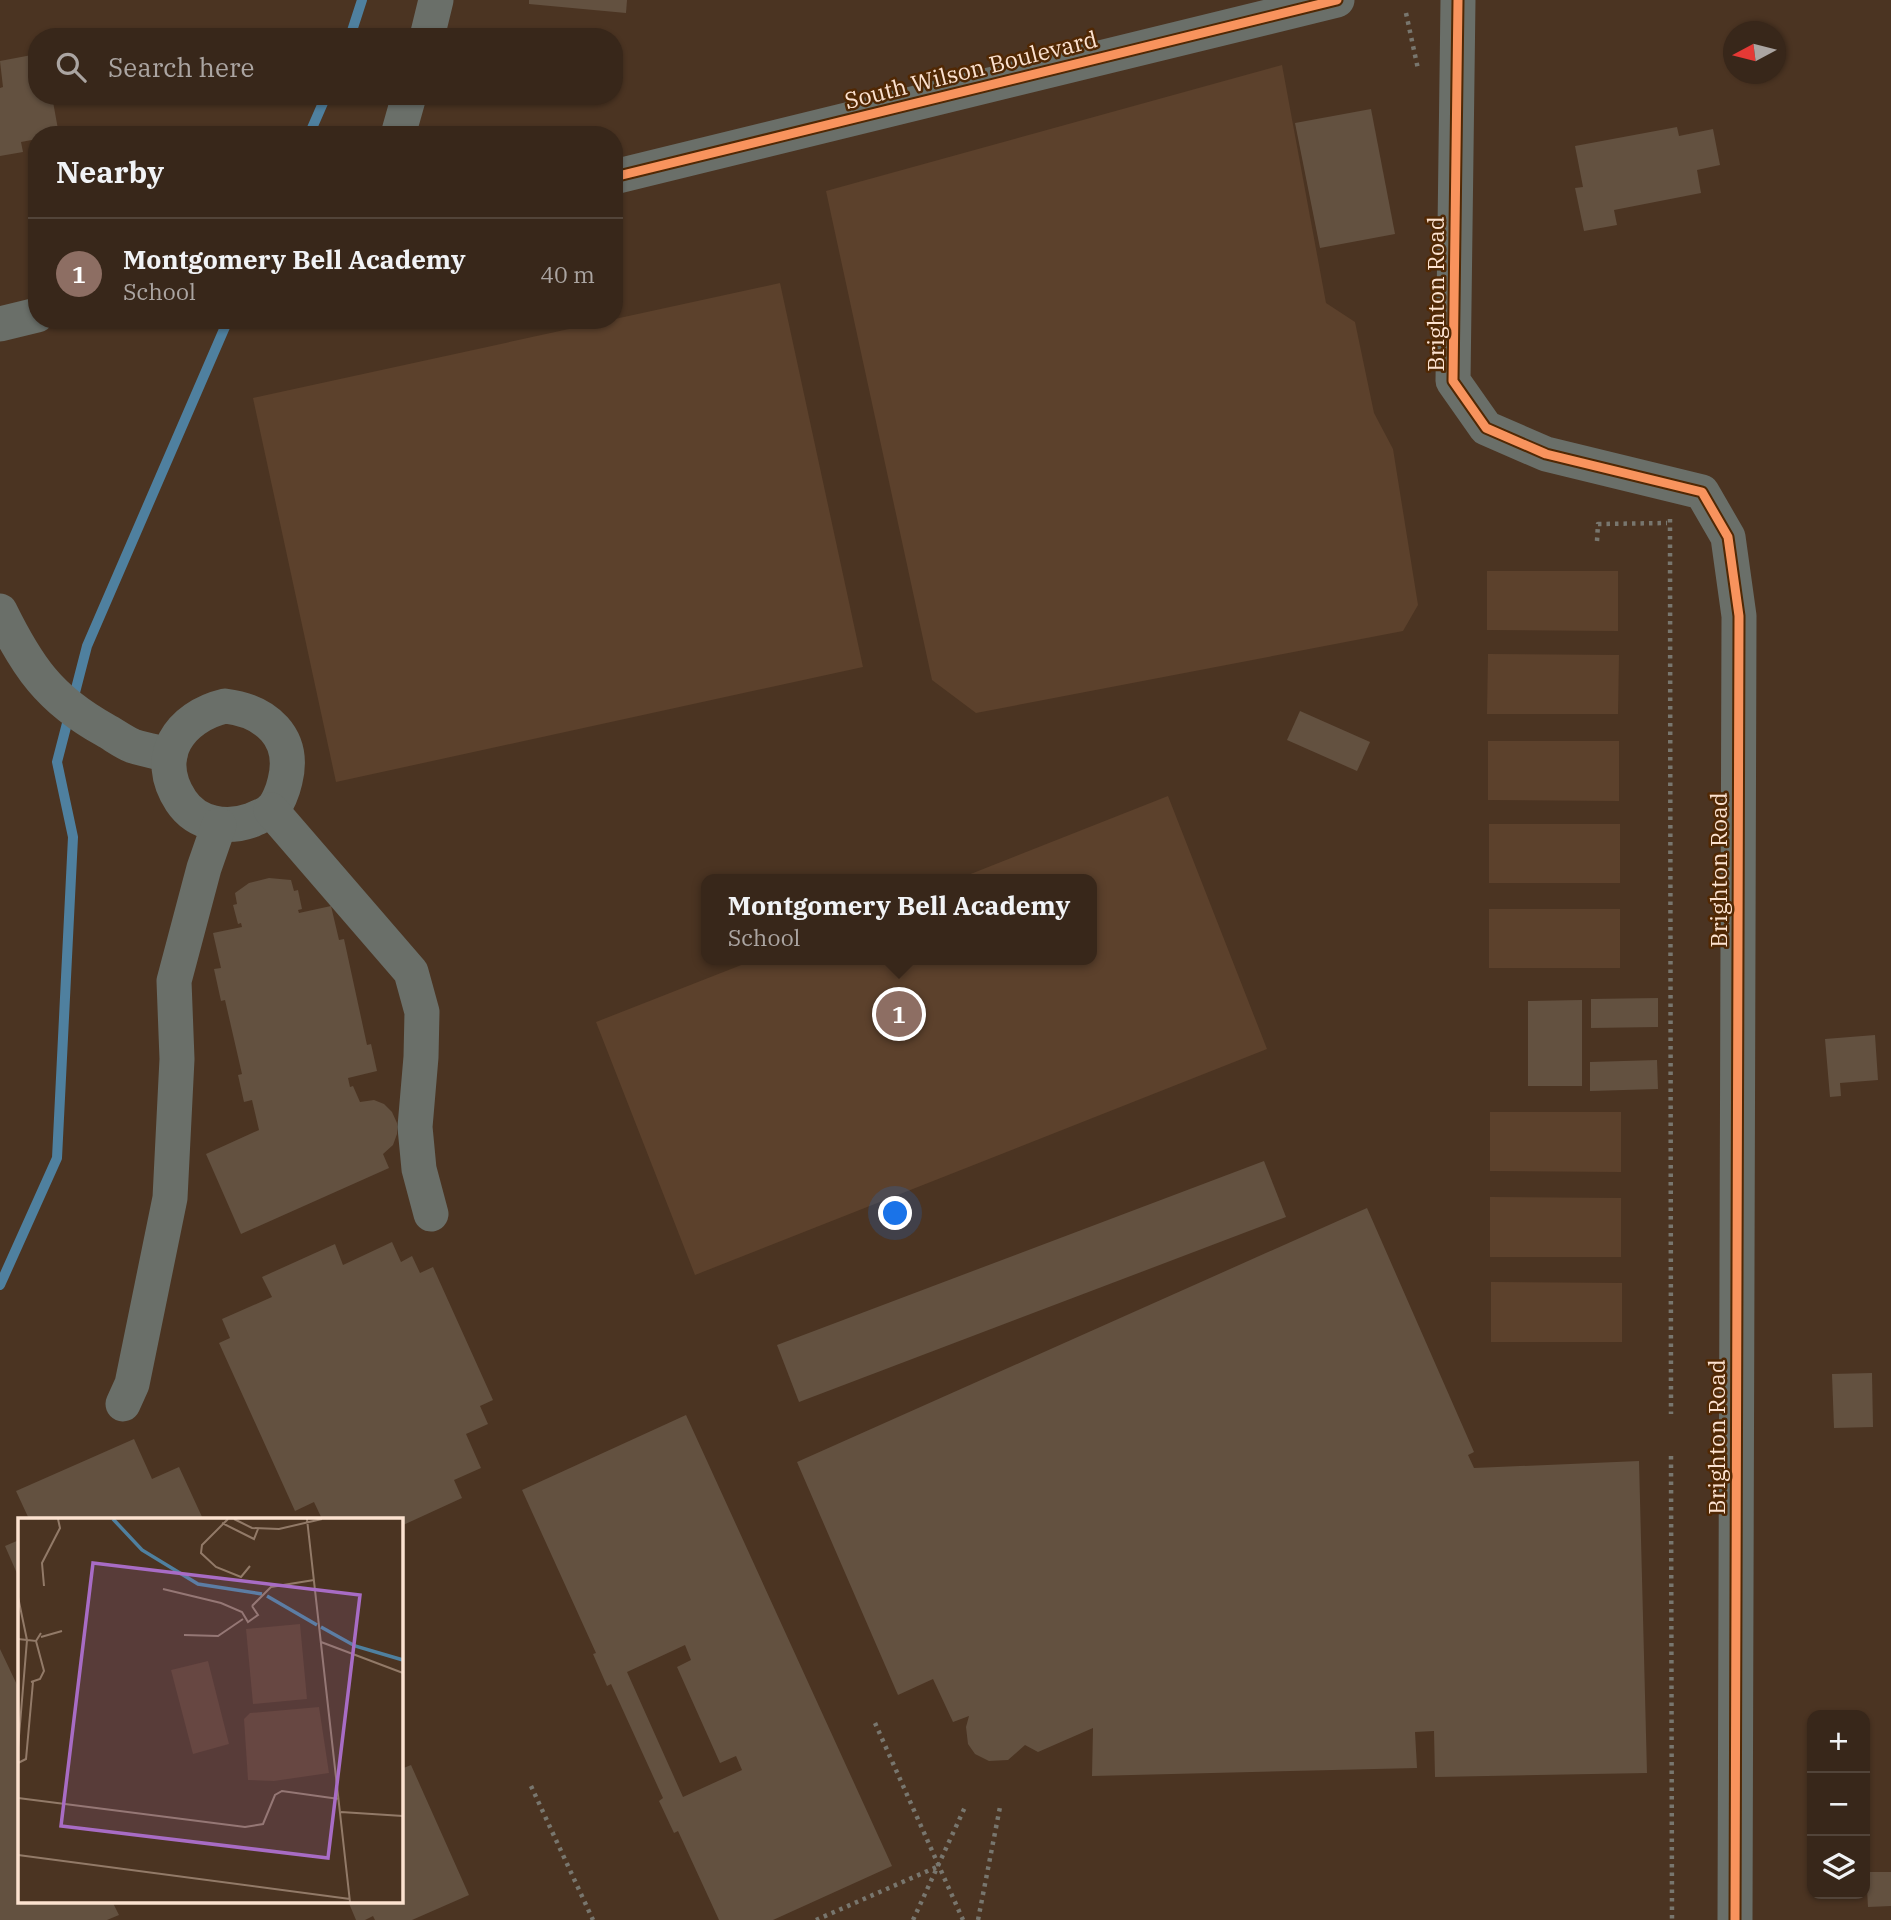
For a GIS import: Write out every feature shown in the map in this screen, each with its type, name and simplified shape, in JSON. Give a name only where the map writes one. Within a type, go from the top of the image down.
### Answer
[{"type":"street","points":[[429,28],[436,0]]},
{"type":"street","name":"South Wilson Boulevard","points":[[623,175],[1337,0]]},
{"type":"street","name":"Brighton Road","points":[[1458,0],[1453,381],[1486,428],[1546,454],[1702,492],[1728,537],[1739,616],[1735,1920]]},
{"type":"street","points":[[401,126],[406,105]]},
{"type":"street","points":[[0,324],[28,317]]},
{"type":"street","points":[[0,611],[27,661],[57,698],[86,720],[132,745],[170,755]]},
{"type":"street","points":[[236,707],[263,717],[277,732],[286,750],[288,769],[283,789],[271,810],[238,825],[219,825],[201,818],[186,807],[175,792],[170,774],[170,755],[177,736],[189,721],[206,710],[236,707]]},
{"type":"street","points":[[271,810],[411,972],[422,1012],[416,1137],[419,1169],[431,1214]]},
{"type":"street","points":[[122,1404],[132,1384],[170,1198],[177,1059],[174,981],[204,868],[219,825]]},
{"type":"path","points":[[1406,13],[1419,74]]},
{"type":"path","points":[[1669,515],[1671,1414]]},
{"type":"path","points":[[1597,541],[1598,524],[1670,523]]},
{"type":"path","points":[[1671,1456],[1672,1920]]},
{"type":"path","points":[[875,1723],[964,1920]]},
{"type":"path","points":[[531,1786],[593,1920]]},
{"type":"path","points":[[913,1920],[965,1807]]},
{"type":"path","points":[[978,1920],[1000,1807]]},
{"type":"path","points":[[816,1920],[939,1866]]},
{"type":"shaded area","points":[[1282,65],[1326,303],[1355,322],[1374,413],[1393,449],[1418,605],[1403,631],[976,713],[932,680],[826,191]]},
{"type":"shaded area","points":[[780,283],[863,667],[336,782],[253,398],[569,329],[623,329],[623,317]]},
{"type":"shaded area","points":[[1487,571],[1618,571],[1618,631],[1487,630]]},
{"type":"shaded area","points":[[1488,654],[1619,655],[1618,714],[1487,714]]},
{"type":"shaded area","points":[[1488,741],[1619,741],[1619,801],[1488,800]]},
{"type":"shaded area","points":[[1168,796],[1267,1049],[695,1275],[596,1022],[741,965],[1097,965],[1097,874],[971,874]]},
{"type":"shaded area","points":[[1489,824],[1620,824],[1620,883],[1489,883]]},
{"type":"shaded area","points":[[1489,909],[1620,909],[1620,968],[1489,968]]},
{"type":"shaded area","points":[[1490,1112],[1621,1112],[1621,1172],[1490,1171]]},
{"type":"shaded area","points":[[1490,1197],[1621,1198],[1621,1257],[1490,1257]]},
{"type":"shaded area","points":[[1491,1282],[1622,1283],[1622,1342],[1491,1342]]},
{"type":"building","points":[[529,0],[627,0],[626,13],[529,4]]},
{"type":"building","points":[[28,56],[28,105],[54,105],[57,126],[28,126],[28,141],[21,142],[23,152],[0,156],[0,88],[3,87],[0,61]]},
{"type":"building","points":[[1371,109],[1395,234],[1320,248],[1295,123]]},
{"type":"building","points":[[1677,127],[1679,136],[1713,129],[1720,165],[1697,170],[1701,193],[1614,210],[1617,225],[1584,231],[1575,188],[1583,187],[1575,146]]},
{"type":"building","points":[[1300,711],[1370,742],[1357,771],[1287,740]]},
{"type":"building","points":[[269,878],[291,880],[294,891],[298,890],[302,909],[298,910],[299,913],[331,906],[339,940],[344,939],[367,1045],[371,1044],[377,1071],[348,1078],[350,1087],[353,1086],[360,1102],[374,1100],[384,1104],[392,1112],[397,1123],[397,1134],[393,1145],[383,1154],[389,1168],[241,1234],[206,1154],[259,1130],[252,1100],[244,1102],[238,1075],[242,1074],[225,1000],[221,1001],[214,969],[221,968],[213,933],[242,927],[241,923],[238,924],[233,905],[237,904],[235,893],[249,883]]},
{"type":"building","points":[[1658,998],[1658,1027],[1591,1028],[1591,999]]},
{"type":"building","points":[[1582,1000],[1582,1086],[1528,1086],[1528,1001]]},
{"type":"building","points":[[1875,1035],[1878,1080],[1840,1083],[1841,1096],[1830,1097],[1825,1039]]},
{"type":"building","points":[[1657,1060],[1658,1089],[1590,1091],[1590,1062]]},
{"type":"building","points":[[1264,1161],[1286,1217],[799,1402],[777,1345]]},
{"type":"building","points":[[1367,1208],[1474,1452],[1468,1455],[1474,1468],[1639,1461],[1647,1773],[1435,1777],[1434,1731],[1415,1732],[1417,1768],[1092,1776],[1093,1728],[1038,1752],[1025,1745],[1008,1760],[989,1761],[975,1754],[968,1744],[966,1727],[969,1716],[953,1722],[933,1679],[898,1695],[797,1462]]},
{"type":"building","points":[[392,1242],[401,1262],[412,1256],[420,1273],[433,1267],[493,1400],[480,1406],[488,1424],[466,1434],[481,1468],[454,1480],[462,1498],[402,1526],[402,1518],[322,1518],[314,1502],[295,1511],[219,1343],[230,1338],[222,1319],[272,1297],[262,1277],[335,1244],[343,1265]]},
{"type":"building","points":[[1872,1373],[1873,1427],[1834,1428],[1832,1374]]},
{"type":"building","points":[[686,1415],[892,1866],[773,1920],[719,1920],[678,1831],[674,1833],[659,1801],[663,1798],[611,1684],[607,1686],[593,1654],[596,1653],[522,1490]],"holes":[[[685,1645],[691,1660],[677,1667],[720,1763],[736,1756],[742,1770],[683,1797],[627,1672]]]},
{"type":"building","points":[[134,1439],[152,1479],[179,1467],[203,1518],[29,1518],[16,1491]]},
{"type":"building","points":[[18,1540],[18,1576],[5,1546]]},
{"type":"building","points":[[0,1649],[18,1687],[18,1902],[112,1902],[119,1915],[107,1920],[0,1920]]},
{"type":"building","points":[[411,1765],[469,1895],[412,1920],[375,1920],[373,1916],[356,1920],[348,1902],[402,1902],[402,1769]]},
{"type":"building","points":[[1870,1872],[1891,1872],[1891,1906],[1868,1907]]},
{"type":"waterway","points":[[353,28],[362,0]]},
{"type":"waterway","points":[[313,126],[322,105]]},
{"type":"waterway","points":[[0,1285],[57,1158],[73,837],[57,762],[87,646],[224,329]]},
{"type":"cycle path","points":[[623,175],[1337,0]]},
{"type":"cycle path","points":[[1458,0],[1453,381],[1486,428],[1546,454],[1702,492],[1728,537],[1739,616],[1735,1920]]},
{"type":"place","name":"Montgomery Bell Academy","points":[[899,1014]]}]
